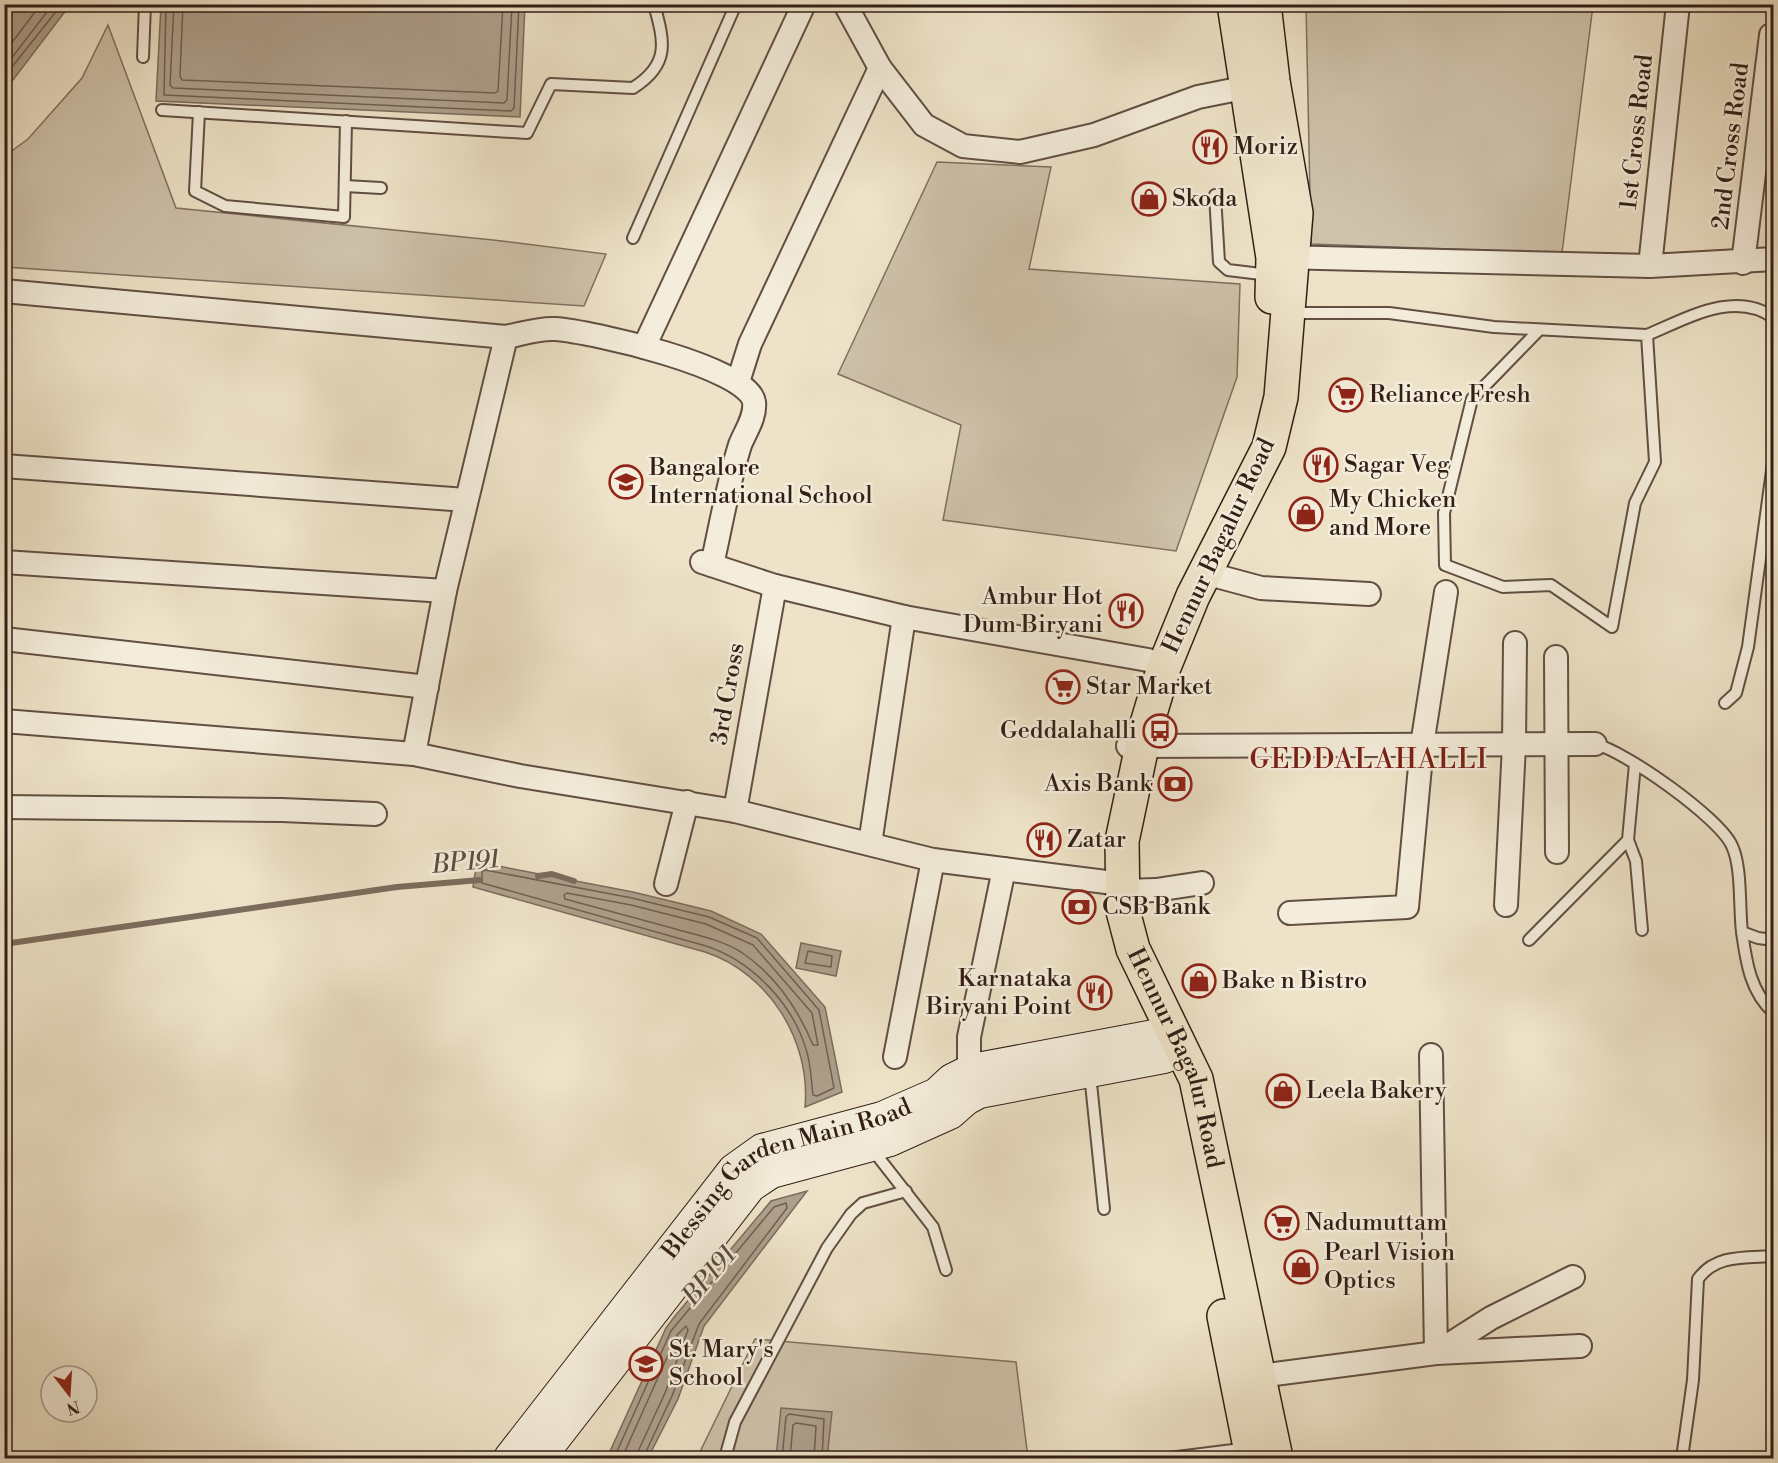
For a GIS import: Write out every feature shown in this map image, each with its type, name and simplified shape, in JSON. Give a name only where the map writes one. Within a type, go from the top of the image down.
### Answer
[{"type":"main road","name":"Hennur Bagalur Road","points":[[1156,664],[1269,447],[1281,397],[1289,313],[1234,4]]},
{"type":"main road","name":"Hennur Bagalur Road","points":[[1260,1455],[1168,1043],[1133,949],[1114,886],[1134,746],[1156,664],[1251,442],[1264,395],[1280,263],[1296,213],[1273,81],[1264,4]]},
{"type":"main road","name":"Hennur Bagalur Road","points":[[1168,1043],[1196,1079],[1259,1376],[1260,1455]]},
{"type":"main road","name":"Blessing Garden Main Road","points":[[510,1458],[734,1170],[762,1150],[868,1146],[890,1140],[950,1113],[966,1099],[979,1092],[1089,1071],[1168,1043]]},
{"type":"main road","name":"Blessing Garden Main Road","points":[[539,1458],[750,1186],[771,1172],[808,1150],[937,1094],[952,1080],[972,1070],[1168,1043]]},
{"type":"street","points":[[644,347],[804,4]]},
{"type":"street","points":[[845,4],[880,68],[924,124],[963,146],[1020,152],[1094,135],[1198,97],[1248,87]]},
{"type":"street","name":"1st Cross Road","points":[[1650,266],[1678,4]]},
{"type":"street","name":"2nd Cross Road","points":[[1743,263],[1772,35]]},
{"type":"street","points":[[738,382],[755,333],[880,68]]},
{"type":"street","points":[[1280,263],[1650,266],[1773,260]]},
{"type":"street","points":[[4,291],[506,337],[551,328],[615,338],[691,362],[738,382],[752,395],[754,405],[740,445],[707,563],[775,586],[904,617],[1156,664]]},
{"type":"street","points":[[414,754],[445,591],[506,337]]},
{"type":"street","points":[[4,466],[466,500]]},
{"type":"street","points":[[4,562],[445,591]]},
{"type":"street","points":[[1205,573],[1262,588],[1369,594]]},
{"type":"street","name":"3rd Cross","points":[[735,811],[775,586]]},
{"type":"street","points":[[1290,912],[1407,907],[1422,745],[1446,592]]},
{"type":"street","points":[[870,844],[904,617]]},
{"type":"street","points":[[4,639],[427,687]]},
{"type":"street","points":[[1506,905],[1514,745],[1515,644]]},
{"type":"street","points":[[1556,657],[1557,852]]},
{"type":"street","points":[[4,721],[414,754],[520,776],[735,811],[933,860],[1156,890],[1202,883]]},
{"type":"street","points":[[1134,746],[1595,744]]},
{"type":"street","points":[[666,884],[687,802]]},
{"type":"street","points":[[4,807],[282,810],[375,814]]},
{"type":"street","points":[[894,1057],[933,860]]},
{"type":"street","points":[[969,1060],[969,1037],[1004,869]]},
{"type":"street","points":[[1431,1055],[1436,1353]]},
{"type":"street","points":[[1436,1353],[1491,1318],[1573,1277]]},
{"type":"street","points":[[1259,1376],[1436,1353],[1580,1346]]},
{"type":"lane","points":[[143,57],[145,4]]},
{"type":"lane","points":[[162,110],[527,133],[550,84],[633,88],[652,72],[659,62],[663,38],[654,4]]},
{"type":"lane","points":[[633,238],[736,4]]},
{"type":"lane","points":[[199,112],[195,191],[225,206],[344,217],[346,121]]},
{"type":"lane","points":[[345,186],[381,188]]},
{"type":"lane","points":[[1215,195],[1219,262],[1228,270],[1280,263]]},
{"type":"lane","points":[[1289,313],[1389,313],[1539,330],[1647,334],[1712,310],[1741,304],[1762,310],[1773,318]]},
{"type":"lane","points":[[1539,330],[1472,399],[1444,513],[1445,565],[1503,587],[1551,585],[1612,627],[1635,503],[1654,462],[1647,334]]},
{"type":"lane","points":[[1725,703],[1736,693],[1748,647],[1773,456]]},
{"type":"lane","points":[[1595,744],[1610,748],[1635,764],[1722,830],[1738,862],[1742,932],[1747,968],[1761,998],[1773,1013]]},
{"type":"lane","points":[[1635,764],[1628,840],[1636,861],[1642,930]]},
{"type":"lane","points":[[1529,940],[1628,840]]},
{"type":"lane","points":[[1742,932],[1758,939],[1773,940]]},
{"type":"lane","points":[[1089,1071],[1104,1209]]},
{"type":"lane","points":[[868,1146],[933,1227],[946,1270]]},
{"type":"lane","points":[[725,1458],[735,1422],[826,1248],[851,1214],[863,1203],[906,1191]]},
{"type":"lane","points":[[1682,1458],[1693,1380],[1698,1279],[1706,1269],[1719,1260],[1773,1256]]},
{"type":"lane","points":[[1169,1458],[1260,1455]]},
{"type":"shaded area","points":[[1484,4],[1494,7],[1495,4],[1593,5],[1562,253],[1311,244],[1306,5]]},
{"type":"shaded area","points":[[108,25],[176,208],[493,240],[606,254],[584,306],[5,267],[5,156],[28,139],[82,78]]},
{"type":"shaded area","points":[[937,162],[1051,167],[1029,269],[1240,284],[1237,377],[1176,551],[943,520],[961,425],[838,374]]},
{"type":"shaded area","points":[[755,1339],[1016,1362],[1028,1458],[697,1458]]},
{"type":"water","points":[[5,4],[70,5],[13,80],[5,84]]},
{"type":"water","points":[[161,5],[525,5],[520,117],[156,101]]},
{"type":"water","points":[[477,862],[633,892],[711,911],[761,934],[825,1007],[842,1092],[805,1107],[805,1082],[801,1058],[793,1034],[766,993],[728,962],[705,952],[473,887]]},
{"type":"water","points":[[801,943],[841,951],[836,976],[796,968]]},
{"type":"water","points":[[807,1191],[704,1326],[678,1399],[648,1458],[607,1458],[666,1328],[771,1201]]},
{"type":"water","points":[[781,1408],[832,1412],[827,1458],[776,1458]]},
{"type":"waterway","name":"BP191","points":[[538,876],[552,874],[574,881]]},
{"type":"waterway","name":"BP191","points":[[4,944],[397,887],[480,880]]},
{"type":"place","name":"Moriz","points":[[1210,147]]},
{"type":"place","name":"Skoda","points":[[1149,199]]},
{"type":"place","name":"Reliance Fresh","points":[[1346,395]]},
{"type":"place","name":"Sagar Veg","points":[[1321,465]]},
{"type":"place","name":"Bangalore International School","points":[[626,482]]},
{"type":"place","name":"My Chicken and More","points":[[1306,514]]},
{"type":"place","name":"Ambur Hot Dum Biryani","points":[[1126,611]]},
{"type":"place","name":"Star Market","points":[[1063,687]]},
{"type":"place","name":"Geddalahalli","points":[[1160,731]]},
{"type":"place","name":"Axis Bank","points":[[1175,784]]},
{"type":"place","name":"Zatar","points":[[1044,840]]},
{"type":"place","name":"CSB Bank","points":[[1079,907]]},
{"type":"place","name":"Bake n Bistro","points":[[1199,981]]},
{"type":"place","name":"Karnataka Biryani Point","points":[[1095,993]]},
{"type":"place","name":"Leela Bakery","points":[[1283,1091]]},
{"type":"place","name":"Nadumuttam","points":[[1282,1223]]},
{"type":"place","name":"Pearl Vision Optics","points":[[1301,1267]]},
{"type":"place","name":"St. Mary's School","points":[[646,1364]]},
{"type":"district","name":"GEDDALAHALLI","points":[[1369,760]]}]
